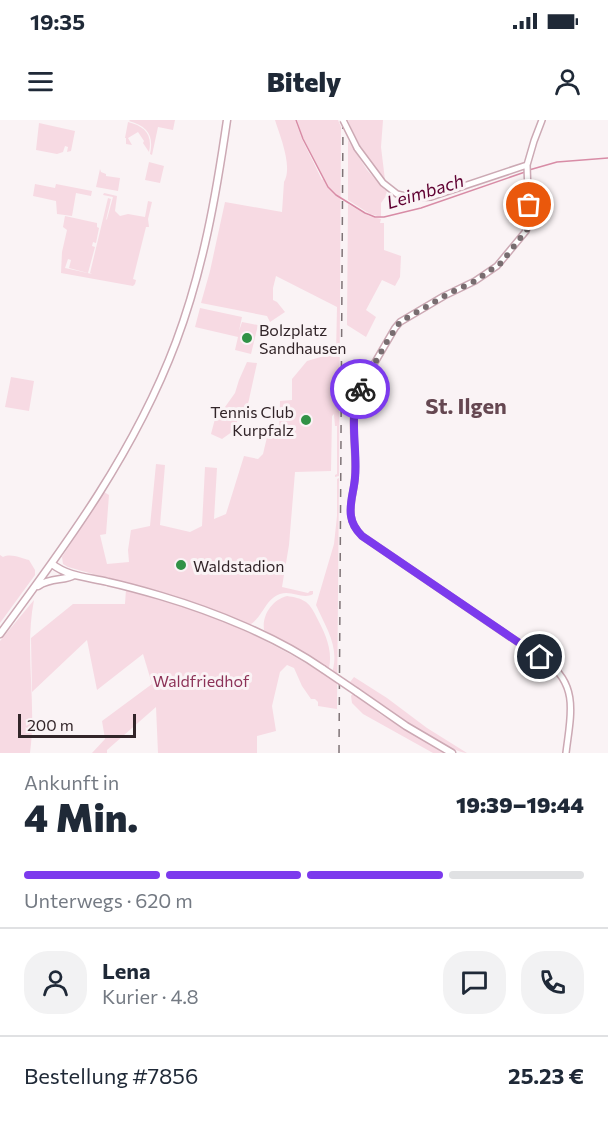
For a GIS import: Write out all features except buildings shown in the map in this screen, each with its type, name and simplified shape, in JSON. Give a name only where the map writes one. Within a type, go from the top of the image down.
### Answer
[{"type":"main road","points":[[0,634],[96,500],[143,418],[176,343],[191,297],[207,237],[227,120]]},
{"type":"main road","points":[[50,567],[145,592],[217,615],[271,640],[323,669],[406,726],[452,753]]},
{"type":"main road","points":[[50,567],[60,578]]},
{"type":"main road","points":[[33,590],[49,580],[70,578],[74,575]]},
{"type":"street","points":[[343,120],[357,147],[383,183],[397,194],[413,198],[431,197],[528,170]]},
{"type":"street","points":[[542,120],[534,141],[528,170],[529,223],[526,231],[499,265],[475,281],[400,322],[360,388],[355,412],[355,478],[351,512],[353,524],[362,536],[558,671],[571,697],[566,753]]},
{"type":"green space","points":[[130,120],[175,120],[173,130],[158,127],[152,155],[148,133]]},
{"type":"green space","points":[[275,120],[295,120],[322,180],[297,120],[338,120],[341,127],[339,476],[335,477],[337,474],[337,426],[335,426],[334,414],[332,416],[331,471],[295,472],[289,545],[282,587],[308,593],[313,591],[313,594],[305,596],[280,594],[270,600],[258,618],[249,625],[189,601],[68,567],[63,564],[62,557],[104,492],[109,495],[106,534],[100,535],[107,564],[129,562],[131,530],[150,526],[156,464],[165,465],[160,525],[190,532],[202,526],[205,467],[217,468],[214,519],[226,514],[244,456],[258,459],[263,454],[268,433],[279,433],[280,401],[292,400],[292,379],[307,361],[336,354],[337,307],[276,276],[273,300],[285,312],[270,322],[267,316],[201,303],[225,202],[282,212],[287,168],[285,151]]},
{"type":"green space","points":[[348,120],[383,120],[381,147],[385,180],[364,152]]},
{"type":"green space","points":[[128,122],[139,126],[146,132],[150,140],[149,152],[138,132],[128,138],[132,145],[126,144]]},
{"type":"green space","points":[[39,123],[75,131],[71,151],[67,152],[68,147],[65,146],[63,152],[57,154],[36,150]]},
{"type":"green space","points":[[348,140],[367,170],[387,190],[381,203],[381,217],[370,214],[348,200]]},
{"type":"green space","points":[[149,162],[164,166],[160,183],[145,180]]},
{"type":"green space","points":[[100,169],[106,176],[120,178],[118,191],[96,187]]},
{"type":"green space","points":[[35,184],[55,188],[56,184],[92,191],[91,196],[76,193],[72,216],[57,214],[56,201],[33,196]]},
{"type":"green space","points":[[104,193],[117,196],[115,211],[120,216],[128,214],[145,217],[148,201],[152,202],[148,219],[149,227],[146,227],[133,286],[61,273],[62,252],[67,230],[63,227],[65,216],[97,223],[99,228],[96,243],[93,242],[92,246],[95,247],[88,273],[69,268],[71,260],[68,259],[65,268],[92,274],[90,273],[108,198],[111,199],[106,220],[113,197],[103,195]]},
{"type":"green space","points":[[348,204],[369,216],[381,219],[380,223],[384,223],[384,250],[401,256],[400,277],[395,286],[382,280],[366,310],[376,317],[366,337],[347,325]]},
{"type":"green space","points":[[200,308],[242,317],[239,331],[242,322],[258,325],[251,354],[235,350],[238,337],[195,327]]},
{"type":"green space","points":[[247,362],[257,363],[248,404],[239,415],[236,429],[222,439],[211,434],[216,415],[235,393]]},
{"type":"green space","points":[[11,377],[34,381],[29,411],[5,407]]},
{"type":"green space","name":"Waldfriedhof","points":[[339,478],[337,709],[318,706],[318,702],[311,699],[302,686],[294,668],[287,665],[280,672],[272,706],[276,731],[257,736],[257,753],[158,753],[156,707],[107,750],[107,753],[92,753],[105,739],[102,721],[152,684],[143,654],[97,690],[87,640],[32,692],[31,638],[73,604],[125,604],[126,589],[203,613],[241,629],[330,678],[334,649],[316,605],[334,544],[337,479]]},
{"type":"green space","points":[[0,555],[29,560],[35,570],[35,575],[0,623]]},
{"type":"green space","points":[[287,596],[304,601],[314,611],[328,642],[329,668],[264,630],[269,609],[277,601]]},
{"type":"green space","points":[[34,600],[30,638],[32,734],[30,753],[0,753],[0,641]]},
{"type":"green space","points":[[354,677],[467,753],[444,744],[391,711],[350,682]]},
{"type":"green space","points":[[353,693],[380,714],[444,753],[433,753],[363,714],[352,703]]},
{"type":"waterway","name":"Leimbach","points":[[296,120],[303,139],[328,187],[336,195],[375,217],[421,208],[525,172]]},
{"type":"waterway","name":"Leimbach","points":[[529,170],[557,162],[608,158]]},
{"type":"railway","points":[[339,753],[343,120]]},
{"type":"way so far","points":[[360,389],[400,322],[475,281],[501,263],[529,227],[529,205]]},
{"type":"place","name":"Bolzplatz Sandhausen","points":[[247,338]]},
{"type":"place","name":"Tennis Club Kurpfalz","points":[[306,420]]},
{"type":"place","name":"Waldstadion","points":[[181,565]]},
{"type":"district","name":"St. Ilgen","points":[[466,405]]},
{"type":"route","points":[[360,389],[355,412],[355,478],[350,509],[355,528],[362,536],[540,657]]}]
